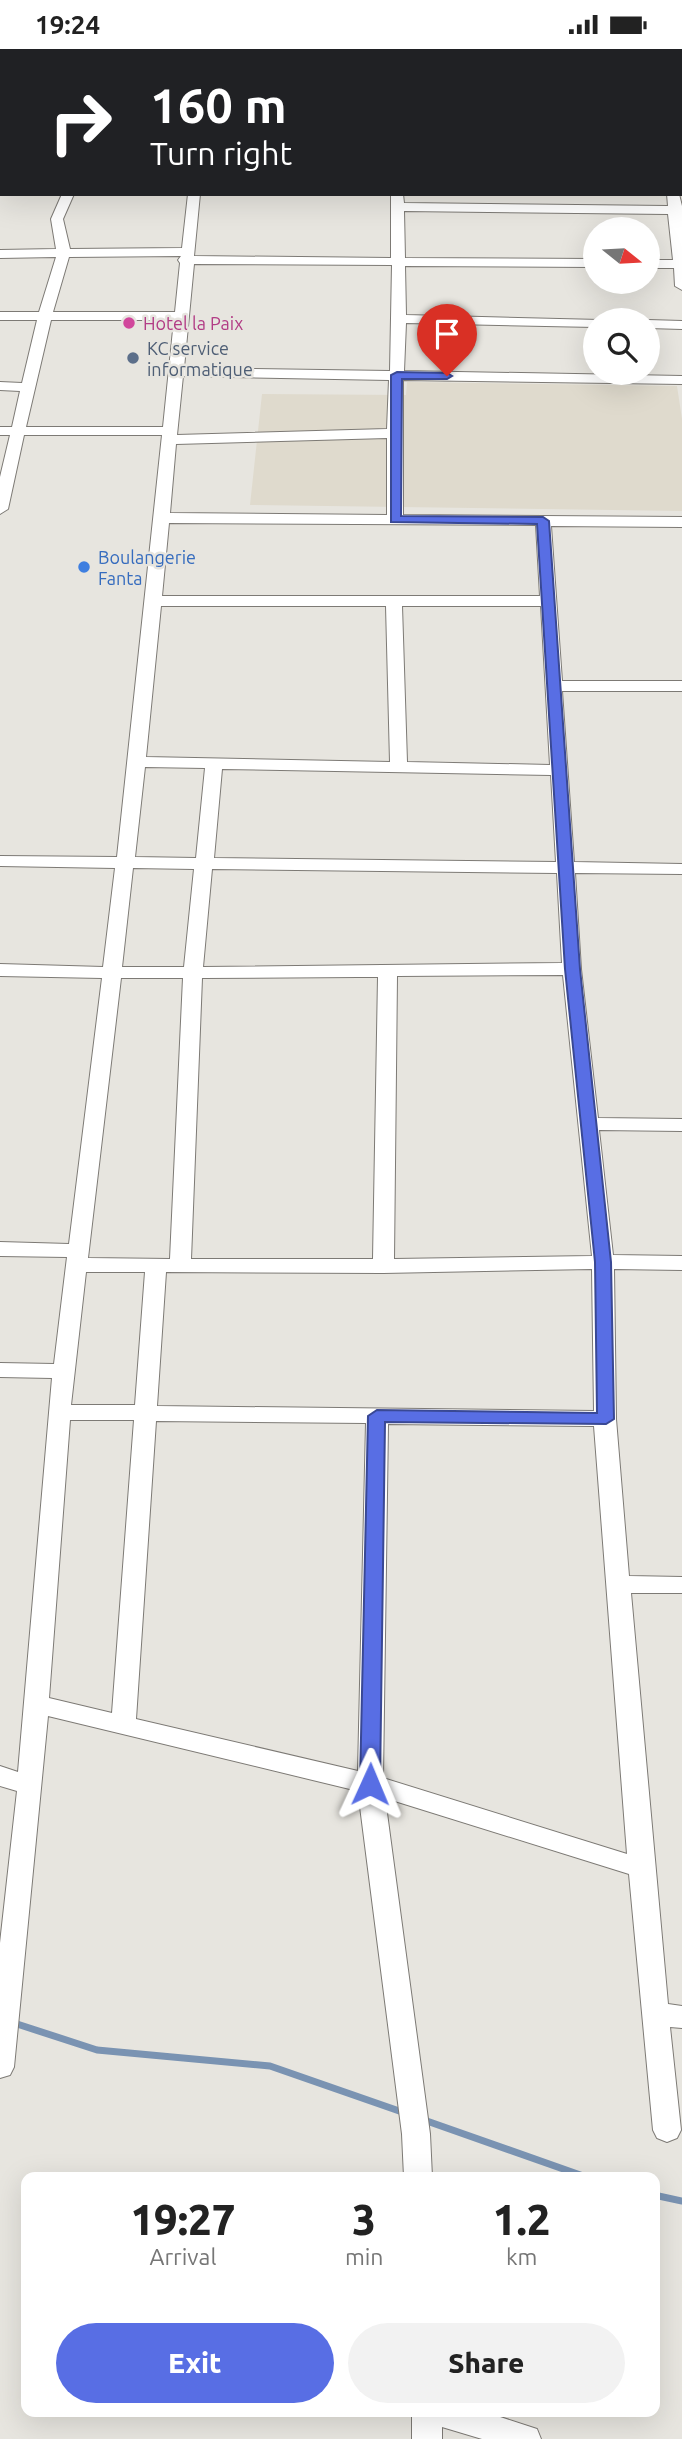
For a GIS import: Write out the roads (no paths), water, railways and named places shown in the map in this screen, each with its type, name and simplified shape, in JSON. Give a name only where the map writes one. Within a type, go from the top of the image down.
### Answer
[{"type":"street","points":[[0,509],[3,487],[62,255],[63,240],[57,219],[67,196]]},
{"type":"street","points":[[0,2061],[30,1786],[59,1412],[154,601],[160,518],[194,196]]},
{"type":"street","points":[[395,520],[394,433],[399,319],[397,201],[679,210],[682,286]]},
{"type":"street","points":[[0,254],[583,264]]},
{"type":"street","points":[[660,264],[681,264]]},
{"type":"street","points":[[0,316],[183,316]]},
{"type":"street","points":[[399,319],[583,323]]},
{"type":"street","points":[[660,324],[682,325]]},
{"type":"street","points":[[177,372],[682,380]]},
{"type":"street","points":[[0,386],[29,387]]},
{"type":"street","points":[[0,431],[169,435],[394,433]]},
{"type":"street","points":[[160,518],[682,521]]},
{"type":"street","points":[[543,521],[572,969],[603,1262],[606,1419],[641,1868],[669,2016],[667,2130]]},
{"type":"street","points":[[154,601],[548,601]]},
{"type":"street","points":[[394,601],[399,767]]},
{"type":"street","points":[[554,686],[682,686]]},
{"type":"street","points":[[136,762],[559,771]]},
{"type":"street","points":[[180,1266],[193,973],[202,862],[214,764]]},
{"type":"street","points":[[0,861],[682,869]]},
{"type":"street","points":[[383,1266],[388,969]]},
{"type":"street","points":[[0,970],[109,974],[572,969]]},
{"type":"street","points":[[589,1124],[682,1125]]},
{"type":"street","points":[[0,1249],[156,1266],[682,1263]]},
{"type":"street","points":[[123,1725],[156,1266]]},
{"type":"street","points":[[0,1370],[64,1371]]},
{"type":"street","points":[[59,1412],[606,1419]]},
{"type":"street","points":[[377,1416],[370,1784],[416,2134],[418,2172]]},
{"type":"street","points":[[618,1584],[682,1585]]},
{"type":"street","points":[[36,1704],[370,1784],[641,1868]]},
{"type":"street","points":[[0,1776],[30,1786]]},
{"type":"street","points":[[427,2439],[428,2417]]},
{"type":"street","points":[[455,2417],[526,2439]]},
{"type":"waterway","points":[[14,2023],[97,2050],[270,2066],[405,2113]]},
{"type":"waterway","points":[[424,2120],[572,2172]]},
{"type":"waterway","points":[[660,2196],[682,2201]]},
{"type":"place","name":"Hotel la Paix","points":[[129,323]]},
{"type":"place","name":"KC service informatique","points":[[133,358]]},
{"type":"place","name":"Boulangerie Fanta","points":[[84,567]]}]
